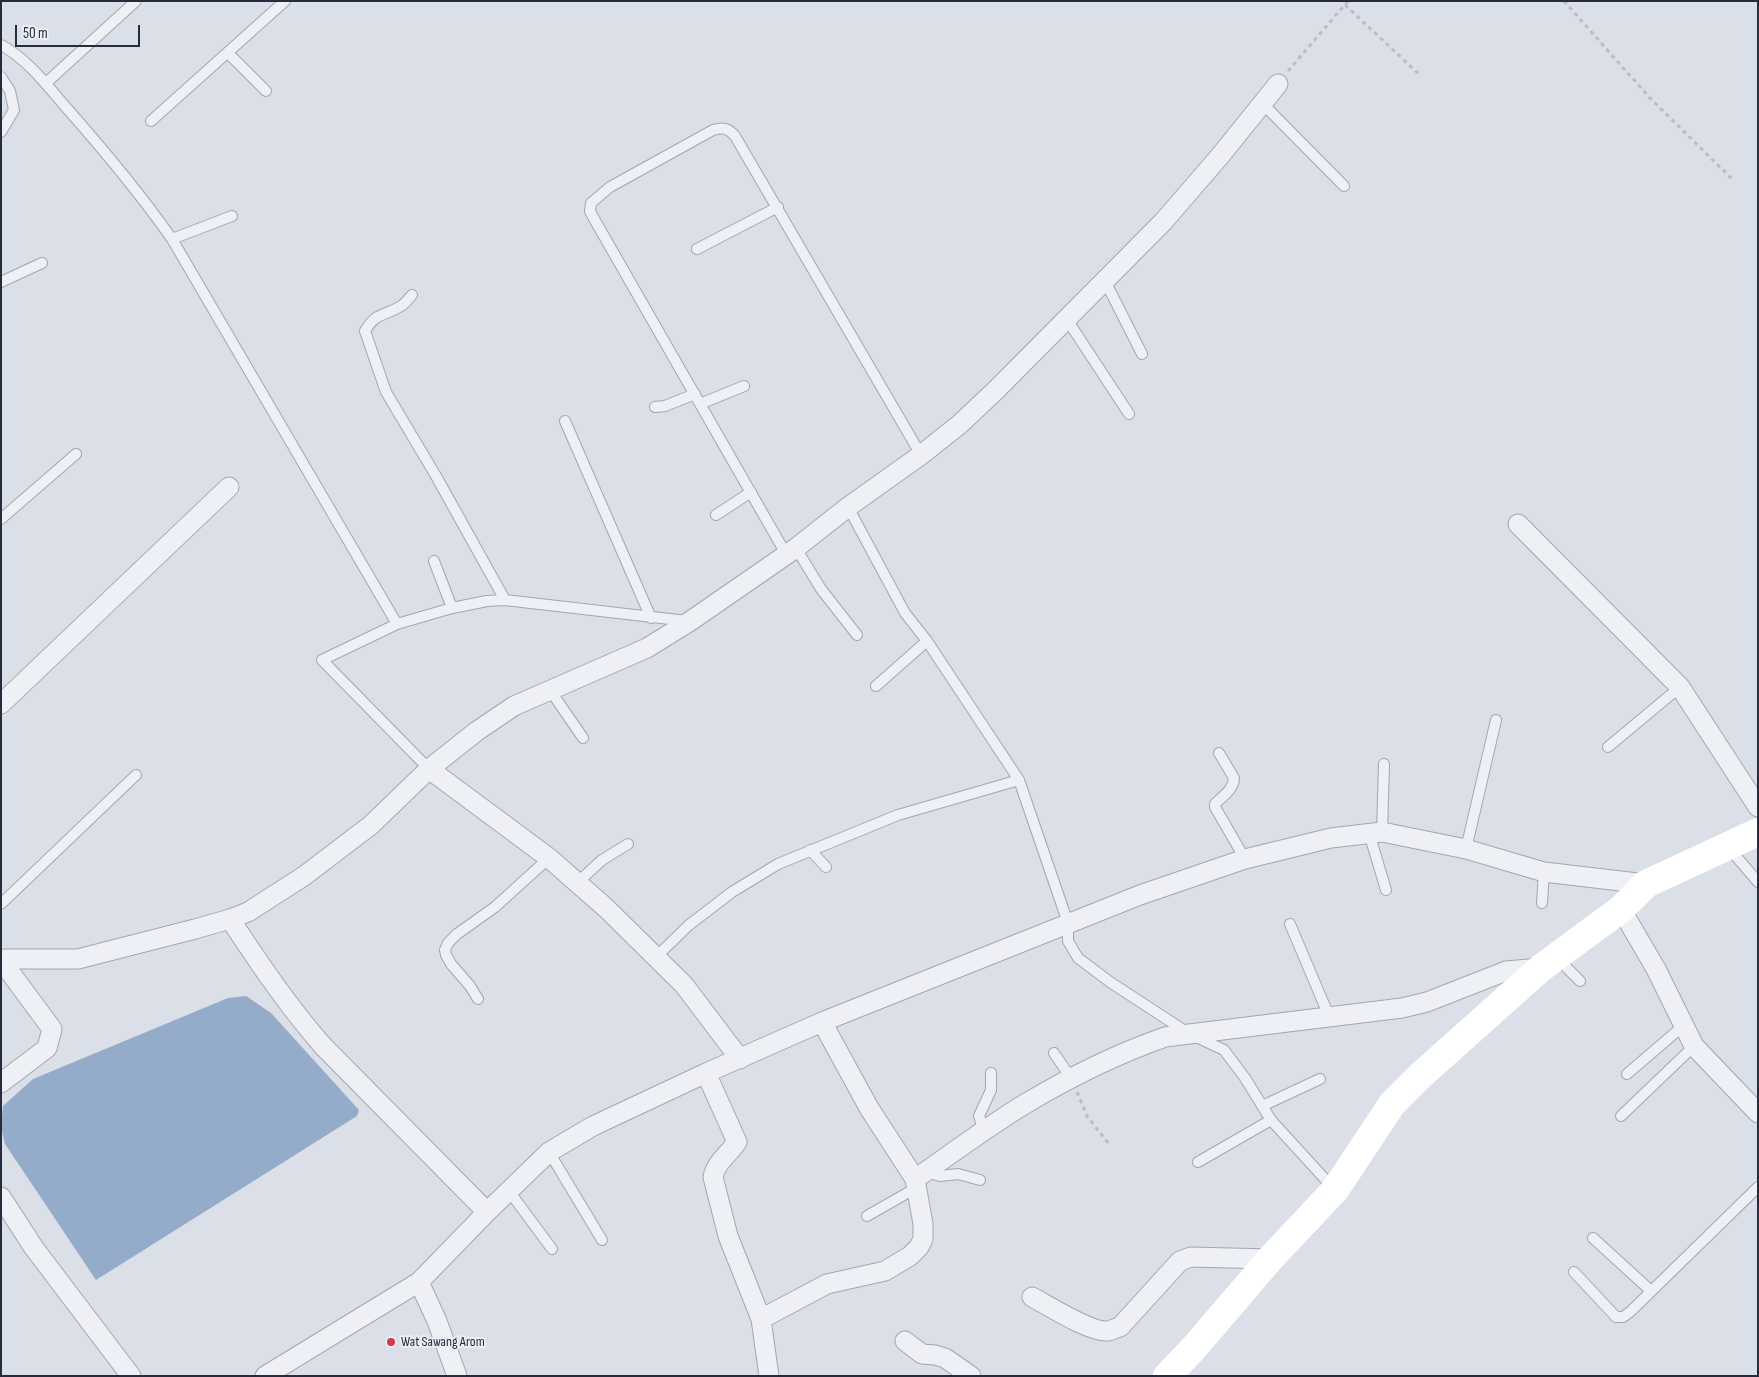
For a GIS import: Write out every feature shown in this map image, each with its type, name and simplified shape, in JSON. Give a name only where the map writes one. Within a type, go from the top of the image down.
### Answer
[{"type":"street","points":[[1,960],[78,959],[230,919],[256,906],[304,876],[334,854],[371,826],[429,769],[477,731],[514,706],[647,648],[689,622],[791,551],[960,424],[1163,222],[1220,156],[1278,84]]},
{"type":"street","points":[[1,704],[229,487]]},
{"type":"street","points":[[1518,524],[1680,687],[1758,806]]},
{"type":"street","points":[[429,769],[549,858],[606,908],[684,985],[740,1059]]},
{"type":"street","points":[[265,1376],[419,1282],[549,1152],[593,1126],[706,1073],[822,1022],[1140,895],[1246,859],[1331,838],[1375,832],[1466,849],[1544,872],[1646,884]]},
{"type":"street","points":[[1167,1376],[1194,1349],[1270,1259],[1335,1190],[1392,1104],[1420,1076],[1548,962],[1621,909],[1646,884],[1758,832]]},
{"type":"street","points":[[1621,909],[1656,969],[1694,1046],[1758,1113]]},
{"type":"street","points":[[230,919],[298,1017],[323,1046],[487,1212]]},
{"type":"street","points":[[1,960],[52,1029],[47,1048],[1,1082]]},
{"type":"street","points":[[919,1180],[1024,1105],[1071,1078],[1136,1047],[1166,1037],[1188,1033],[1402,1008],[1427,1002],[1506,970],[1548,962]]},
{"type":"street","points":[[761,1319],[827,1284],[885,1271],[910,1256],[919,1247],[923,1239],[919,1180],[870,1108],[822,1022]]},
{"type":"street","points":[[706,1073],[738,1142],[719,1163],[714,1170],[713,1177],[728,1236],[761,1319],[768,1376]]},
{"type":"street","points":[[1,1196],[34,1248],[131,1376]]},
{"type":"street","points":[[1032,1297],[1082,1324],[1099,1330],[1109,1331],[1120,1327],[1180,1261],[1191,1257],[1270,1259]]},
{"type":"street","points":[[419,1282],[437,1321],[458,1376]]},
{"type":"street","points":[[905,1341],[922,1354],[945,1358],[970,1376]]},
{"type":"lane","points":[[46,84],[136,1]]},
{"type":"lane","points":[[151,121],[285,1]]},
{"type":"lane","points":[[1,45],[14,51],[101,146],[172,239],[397,624]]},
{"type":"lane","points":[[228,53],[266,91]]},
{"type":"lane","points":[[1,77],[10,91],[14,110],[1,132]]},
{"type":"lane","points":[[1262,103],[1344,186]]},
{"type":"lane","points":[[857,635],[791,551],[751,492],[593,217],[590,210],[592,203],[610,187],[713,130],[721,127],[729,130],[735,136],[778,207],[921,455]]},
{"type":"lane","points":[[697,249],[778,207]]},
{"type":"lane","points":[[172,239],[232,216]]},
{"type":"lane","points":[[1,282],[42,263]]},
{"type":"lane","points":[[1105,281],[1142,354]]},
{"type":"lane","points":[[412,294],[402,306],[385,312],[371,320],[365,331],[386,392],[436,476],[505,600]]},
{"type":"lane","points":[[1066,318],[1129,414]]},
{"type":"lane","points":[[700,404],[744,386]]},
{"type":"lane","points":[[655,407],[672,404],[695,394]]},
{"type":"lane","points":[[565,421],[651,618]]},
{"type":"lane","points":[[1,519],[76,454]]},
{"type":"lane","points":[[716,515],[751,492]]},
{"type":"lane","points":[[848,507],[905,613],[927,641],[1019,780],[1068,923],[1068,941],[1078,958],[1110,982],[1188,1033],[1224,1050],[1245,1078],[1271,1120],[1335,1190]]},
{"type":"lane","points":[[434,561],[452,608]]},
{"type":"lane","points":[[429,769],[322,660],[397,624],[452,608],[487,601],[505,600],[689,622]]},
{"type":"lane","points":[[876,686],[927,641]]},
{"type":"lane","points":[[1608,747],[1680,687]]},
{"type":"lane","points":[[550,690],[583,738]]},
{"type":"lane","points":[[1466,849],[1496,720]]},
{"type":"lane","points":[[1219,753],[1234,778],[1234,782],[1215,804],[1215,807],[1246,859]]},
{"type":"lane","points":[[1384,764],[1375,832],[1386,890]]},
{"type":"lane","points":[[1,904],[136,775]]},
{"type":"lane","points":[[656,957],[690,925],[732,892],[778,864],[898,815],[1019,780]]},
{"type":"lane","points":[[577,882],[602,860],[628,844]]},
{"type":"lane","points":[[1727,847],[1758,882]]},
{"type":"lane","points":[[810,850],[826,866]]},
{"type":"lane","points":[[478,1000],[470,986],[451,964],[446,955],[445,950],[448,943],[457,934],[495,907],[549,858]]},
{"type":"lane","points":[[1542,903],[1544,872]]},
{"type":"lane","points":[[1290,924],[1329,1016]]},
{"type":"lane","points":[[1548,962],[1580,981]]},
{"type":"lane","points":[[1627,1074],[1683,1026]]},
{"type":"lane","points":[[1621,1116],[1694,1046]]},
{"type":"lane","points":[[1054,1053],[1071,1078]]},
{"type":"lane","points":[[984,1132],[980,1116],[991,1090],[992,1073]]},
{"type":"lane","points":[[1262,1106],[1320,1079]]},
{"type":"lane","points":[[1198,1162],[1271,1120]]},
{"type":"lane","points":[[549,1152],[602,1240]]},
{"type":"lane","points":[[867,1216],[919,1180],[958,1174],[980,1180]]},
{"type":"lane","points":[[1574,1272],[1616,1317],[1623,1317],[1758,1187]]},
{"type":"lane","points":[[509,1191],[552,1249]]},
{"type":"lane","points":[[1594,1238],[1651,1291]]},
{"type":"path","points":[[1278,84],[1348,1]]},
{"type":"path","points":[[1564,1],[1649,97],[1733,180]]},
{"type":"path","points":[[1345,5],[1421,76]]},
{"type":"path","points":[[1071,1078],[1087,1116],[1108,1143]]},
{"type":"water","points":[[246,996],[271,1013],[359,1110],[357,1116],[96,1280],[5,1144],[1,1127],[3,1106],[33,1079],[228,998]]},
{"type":"place","name":"Wat Sawang Arom","points":[[391,1342]]}]
